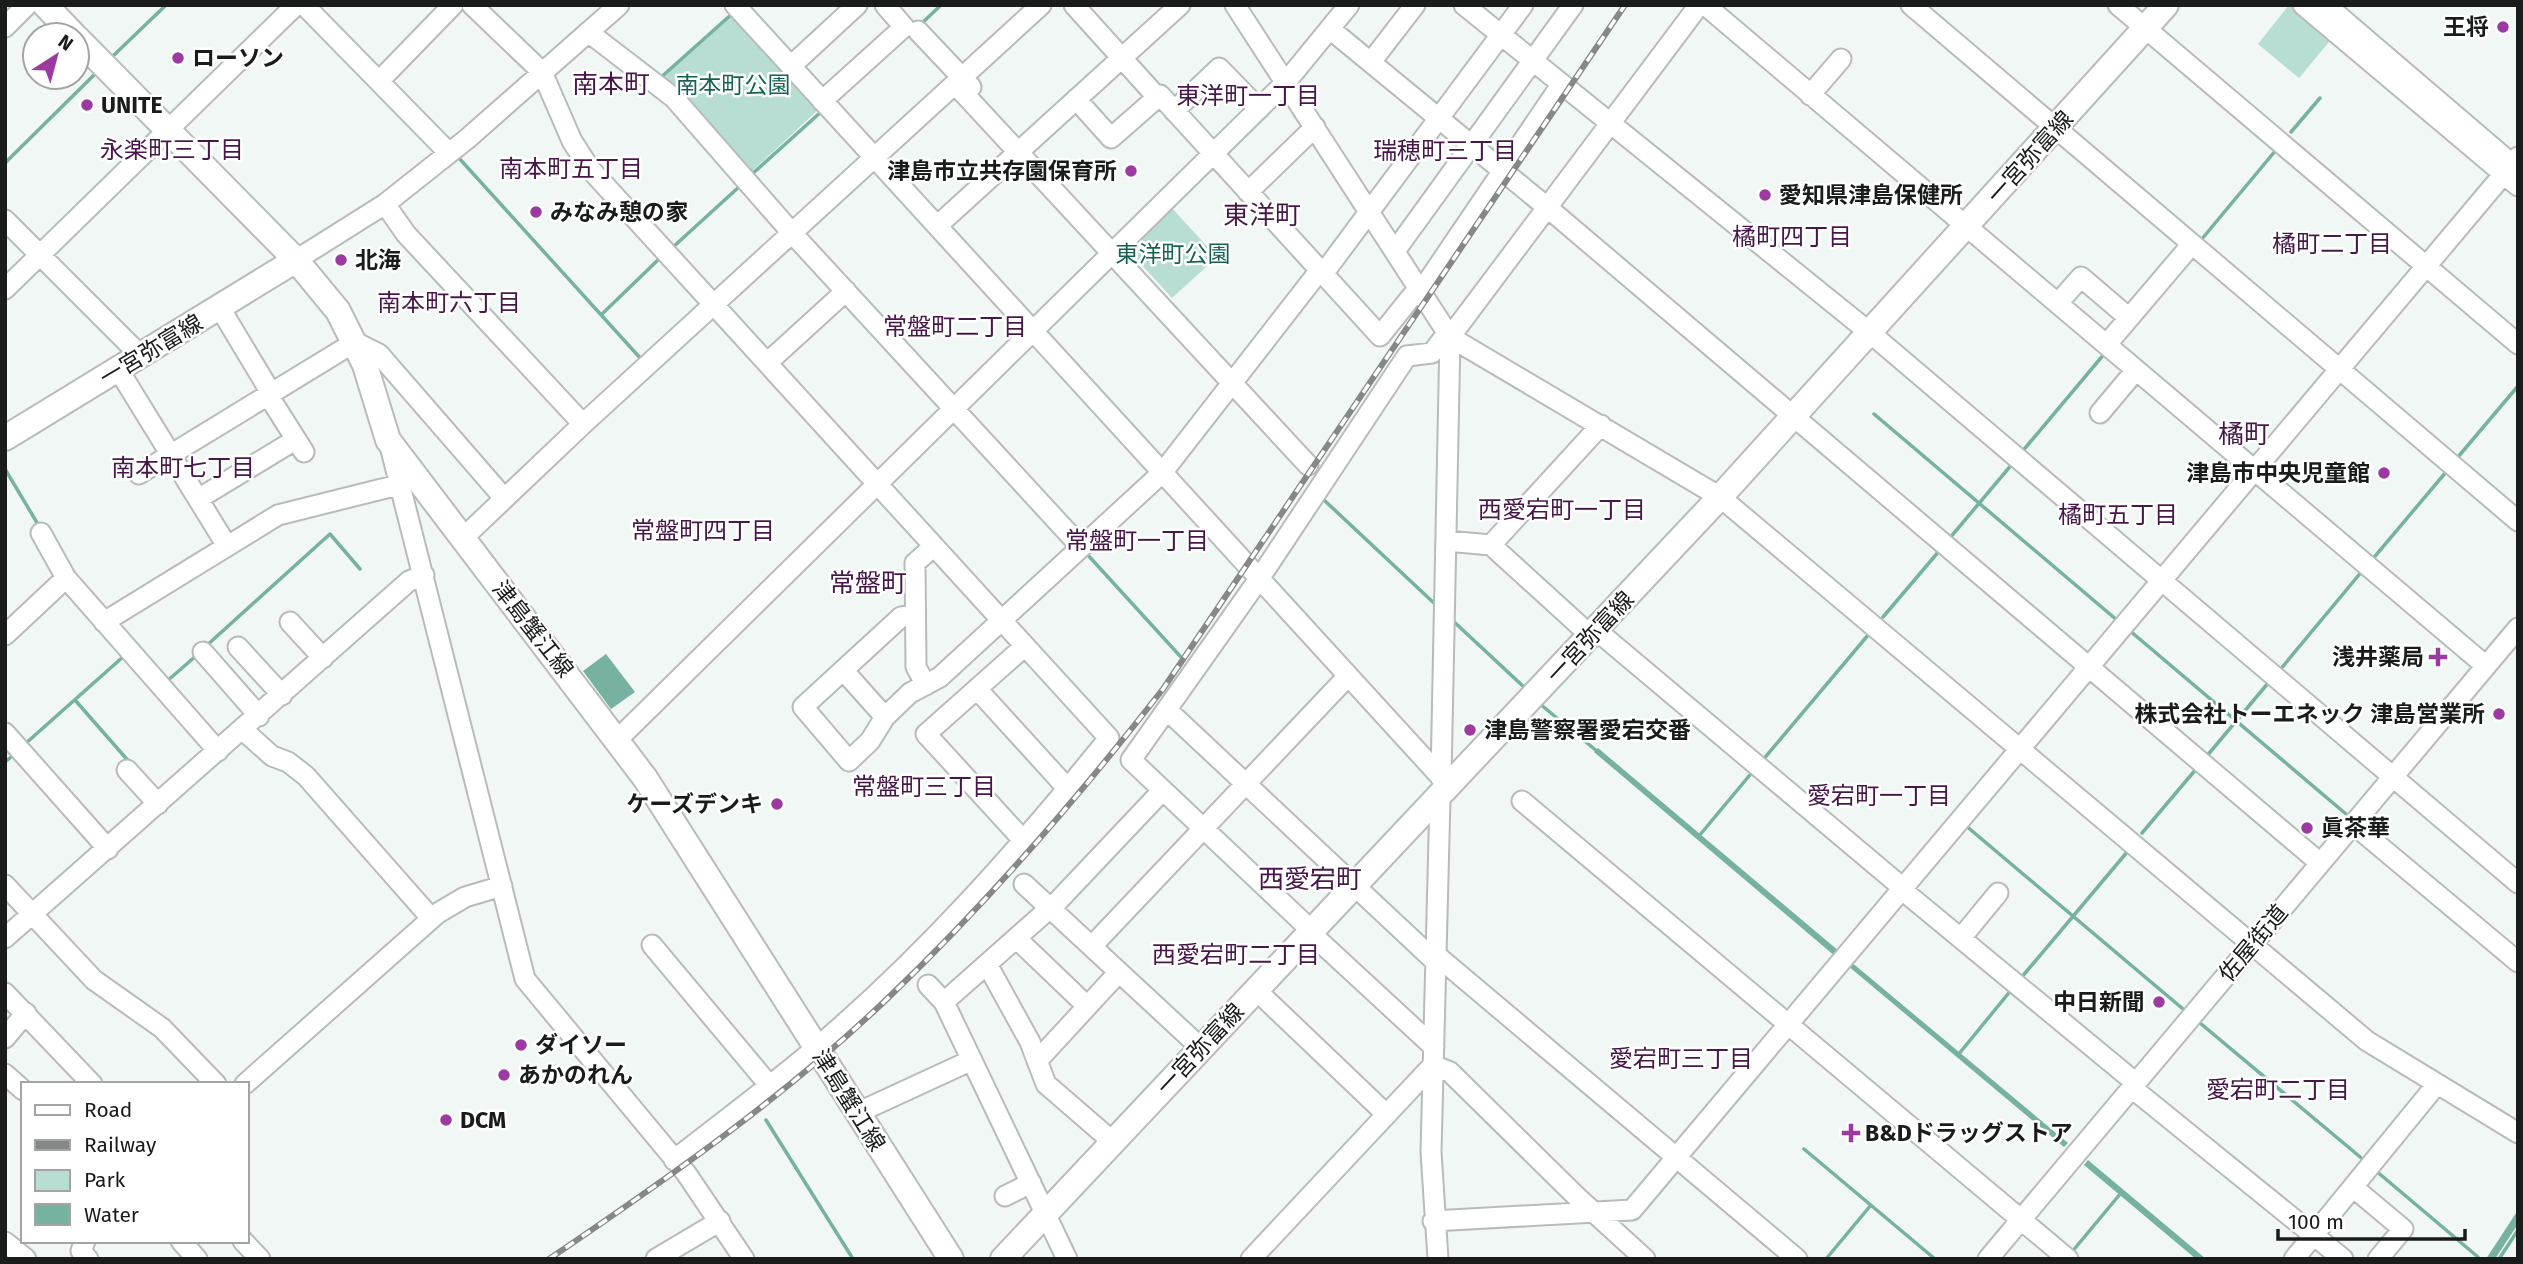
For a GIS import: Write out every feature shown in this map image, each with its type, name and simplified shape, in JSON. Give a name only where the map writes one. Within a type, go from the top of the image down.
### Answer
[{"type":"main road","name":"津島蟹江線","points":[[45,5],[61,21]]},
{"type":"main road","name":"一宮弥富線","points":[[1003,1259],[1720,497],[2166,5]]},
{"type":"main road","name":"津島蟹江線","points":[[91,51],[296,260],[338,312],[355,342],[388,440],[618,739],[951,1259]]},
{"type":"main road","name":"一宮弥富線","points":[[6,435],[296,260]]},
{"type":"street","points":[[5,27],[27,5]]},
{"type":"street","points":[[5,289],[296,5]]},
{"type":"street","points":[[304,5],[453,150]]},
{"type":"street","points":[[319,5],[386,74],[453,150]]},
{"type":"street","points":[[386,74],[453,5]]},
{"type":"street","points":[[472,5],[542,72],[572,141],[590,169],[1109,738],[1024,841],[955,915],[817,1048],[674,1160]]},
{"type":"street","points":[[296,260],[385,204],[453,150],[619,5]]},
{"type":"street","points":[[735,5],[1348,676],[1444,788]]},
{"type":"street","points":[[791,66],[857,5]]},
{"type":"street","points":[[822,101],[904,27],[885,5]]},
{"type":"street","points":[[463,538],[500,506],[504,498],[583,424],[1041,5]]},
{"type":"street","points":[[1074,5],[1157,97]]},
{"type":"street","points":[[937,226],[1180,5]]},
{"type":"street","points":[[618,739],[1286,82],[1349,5]]},
{"type":"street","points":[[1371,62],[1415,5]]},
{"type":"street","points":[[1464,5],[1869,332],[2518,883]]},
{"type":"street","points":[[915,614],[901,617],[803,708],[849,761],[870,741],[885,717],[911,693],[940,677],[1163,473],[1369,212],[1523,5]]},
{"type":"street","points":[[1395,251],[1573,5]]},
{"type":"street","points":[[1645,1259],[1433,1056],[1312,931],[1131,760],[1259,579],[1407,356],[1432,353],[1442,340],[1450,337],[1699,5]]},
{"type":"street","points":[[1704,5],[2486,666]]},
{"type":"street","points":[[1911,5],[2518,521]]},
{"type":"street","points":[[2118,5],[2518,344]]},
{"type":"street","points":[[2303,5],[2514,170]]},
{"type":"street","points":[[2326,5],[2514,170]]},
{"type":"street","points":[[1243,9],[1286,82],[1450,337],[1720,497],[2367,1041],[2518,1133]]},
{"type":"street","points":[[1330,29],[1548,208],[1792,418],[2320,863]]},
{"type":"street","points":[[918,31],[959,81],[1235,380],[1308,465]]},
{"type":"street","points":[[588,32],[674,98],[792,233],[1081,547]]},
{"type":"street","points":[[1810,94],[1841,59]]},
{"type":"street","points":[[1174,111],[1219,68],[1259,109]]},
{"type":"street","points":[[1076,99],[1111,138],[1160,95],[1380,337],[1419,290],[1561,85]]},
{"type":"street","points":[[1248,192],[1315,127]]},
{"type":"street","points":[[1433,1221],[1632,1210],[2427,266],[2514,170]]},
{"type":"street","points":[[385,204],[406,234],[583,424]]},
{"type":"street","points":[[5,219],[141,355]]},
{"type":"street","points":[[2107,345],[2192,244]]},
{"type":"street","points":[[2058,303],[2081,277],[2129,318]]},
{"type":"street","points":[[768,363],[846,291]]},
{"type":"street","points":[[198,499],[299,446],[220,308]]},
{"type":"street","points":[[1438,1259],[1433,1221],[1433,1056],[1444,788],[1450,337]]},
{"type":"street","points":[[139,474],[355,342],[379,354],[504,498]]},
{"type":"street","points":[[118,369],[227,547]]},
{"type":"street","points":[[2100,414],[2136,370]]},
{"type":"street","points":[[1492,545],[1601,425]]},
{"type":"street","points":[[388,440],[402,484],[525,979],[674,1160],[720,1221],[744,1259]]},
{"type":"street","points":[[104,622],[278,515],[402,484]]},
{"type":"street","points":[[41,533],[66,578],[218,751]]},
{"type":"street","points":[[1447,541],[1492,545],[1593,633],[1902,888],[2343,1259]]},
{"type":"street","points":[[926,685],[916,667],[915,563],[934,546]]},
{"type":"street","points":[[5,938],[410,581],[424,575]]},
{"type":"street","points":[[5,635],[66,578]]},
{"type":"street","points":[[290,622],[323,658]]},
{"type":"street","name":"佐屋街道","points":[[1988,1259],[2518,628]]},
{"type":"street","points":[[1024,646],[926,734],[1024,841]]},
{"type":"street","points":[[239,647],[282,695]]},
{"type":"street","points":[[203,652],[259,716]]},
{"type":"street","points":[[843,670],[885,717]]},
{"type":"street","points":[[1092,946],[1348,676]]},
{"type":"street","points":[[977,689],[1068,789]]},
{"type":"street","points":[[1167,710],[1436,958],[1797,1259]]},
{"type":"street","points":[[243,730],[272,756],[306,776],[431,918]]},
{"type":"street","points":[[5,733],[108,849]]},
{"type":"street","points":[[127,770],[158,804]]},
{"type":"street","points":[[944,1002],[1049,906],[1058,901],[1163,790]]},
{"type":"street","points":[[1522,801],[2068,1259]]},
{"type":"street","points":[[2353,824],[2518,962]]},
{"type":"street","points":[[1024,884],[1201,1048]]},
{"type":"street","points":[[5,885],[94,980],[162,1028],[214,1082]]},
{"type":"street","points":[[247,1082],[431,918],[465,897],[502,886]]},
{"type":"street","points":[[1961,938],[1998,893]]},
{"type":"street","points":[[1016,938],[1087,1006]]},
{"type":"street","points":[[652,945],[769,1085]]},
{"type":"street","points":[[987,964],[1046,1084],[1113,1142]]},
{"type":"street","points":[[1037,1061],[1119,972]]},
{"type":"street","points":[[928,985],[944,1002],[1067,1259]]},
{"type":"street","points":[[1256,990],[1386,1114]]},
{"type":"street","points":[[5,993],[90,1082]]},
{"type":"street","points":[[5,1038],[26,1013]]},
{"type":"street","points":[[1251,1259],[1386,1114],[1433,1056]]},
{"type":"street","points":[[857,1113],[971,1060]]},
{"type":"street","points":[[5,1074],[21,1088]]},
{"type":"street","points":[[2294,1259],[2437,1084]]},
{"type":"street","points":[[1005,1196],[1031,1183]]},
{"type":"street","points":[[2354,1188],[2403,1229],[2378,1259]]},
{"type":"street","points":[[656,1259],[720,1221]]},
{"type":"street","points":[[5,1242],[26,1259]]},
{"type":"street","points":[[84,1243],[81,1251],[88,1259]]},
{"type":"street","points":[[183,1243],[197,1259]]},
{"type":"street","points":[[245,1243],[260,1259]]},
{"type":"green space","points":[[2289,5],[2296,5],[2334,36],[2299,78],[2258,44]]},
{"type":"green space","name":"南本町公園","points":[[734,14],[820,108],[748,175],[660,80]]},
{"type":"green space","name":"東洋町公園","points":[[1170,206],[1217,257],[1172,298],[1128,250]]},
{"type":"water","points":[[606,654],[635,692],[611,709],[583,671]]},
{"type":"water","points":[[1598,748],[1840,952],[1836,957],[1594,752]]},
{"type":"water","points":[[1850,961],[2068,1143],[2064,1147],[1847,965]]},
{"type":"water","points":[[2088,1160],[2206,1259],[2196,1259],[2084,1165]]},
{"type":"water","points":[[2518,1210],[2518,1224],[2495,1259],[2486,1259]]},
{"type":"waterway","points":[[113,56],[166,5]]},
{"type":"waterway","points":[[920,25],[941,5]]},
{"type":"waterway","points":[[659,79],[733,13]]},
{"type":"waterway","points":[[5,163],[95,74]]},
{"type":"waterway","points":[[2291,132],[2320,98]]},
{"type":"waterway","points":[[751,175],[822,111]]},
{"type":"waterway","points":[[2201,240],[2276,150]]},
{"type":"waterway","points":[[458,157],[642,360]]},
{"type":"waterway","points":[[672,248],[740,186]]},
{"type":"waterway","points":[[601,315],[660,258]]},
{"type":"waterway","points":[[2021,453],[2105,353]]},
{"type":"waterway","points":[[2458,457],[2518,386]]},
{"type":"waterway","points":[[1874,414],[2118,621]]},
{"type":"waterway","points":[[1949,539],[2013,463]]},
{"type":"waterway","points":[[5,469],[39,526]]},
{"type":"waterway","points":[[2371,561],[2446,472]]},
{"type":"waterway","points":[[1324,500],[1435,604]]},
{"type":"waterway","points":[[205,647],[330,534],[360,569]]},
{"type":"waterway","points":[[1883,617],[1940,550]]},
{"type":"waterway","points":[[1086,553],[1180,656]]},
{"type":"waterway","points":[[2279,671],[2363,570]]},
{"type":"waterway","points":[[1452,620],[1526,689]]},
{"type":"waterway","points":[[2129,630],[2346,814]]},
{"type":"waterway","points":[[1762,761],[1869,634]]},
{"type":"waterway","points":[[166,682],[197,655]]},
{"type":"waterway","points":[[25,744],[124,656]]},
{"type":"waterway","points":[[2206,757],[2269,682]]},
{"type":"waterway","points":[[75,700],[131,764]]},
{"type":"waterway","points":[[1540,704],[1598,752]]},
{"type":"waterway","points":[[5,762],[16,753]]},
{"type":"waterway","points":[[2142,833],[2197,768]]},
{"type":"waterway","points":[[1699,836],[1754,770]]},
{"type":"waterway","points":[[1965,825],[2183,1009]]},
{"type":"waterway","points":[[2021,978],[2128,851]]},
{"type":"waterway","points":[[1958,1055],[2012,989]]},
{"type":"waterway","points":[[2200,1023],[2365,1161]]},
{"type":"waterway","points":[[766,1120],[853,1259]]},
{"type":"waterway","points":[[1804,1149],[1935,1259]]},
{"type":"waterway","points":[[2375,1170],[2478,1257]]},
{"type":"waterway","points":[[2071,1253],[2121,1193]]},
{"type":"waterway","points":[[1826,1259],[1871,1205]]},
{"type":"waterway","points":[[2499,1259],[2518,1230]]},
{"type":"railway","points":[[549,1259],[725,1135],[850,1033],[962,924],[1065,809],[1163,689],[1625,5]]},
{"type":"place","name":"王将","points":[[2503,27]]},
{"type":"place","name":"ローソン","points":[[178,58]]},
{"type":"place","name":"UNITE","points":[[87,105]]},
{"type":"place","name":"津島市立共存園保育所","points":[[1131,171]]},
{"type":"place","name":"愛知県津島保健所","points":[[1765,195]]},
{"type":"place","name":"みなみ憩の家","points":[[536,212]]},
{"type":"place","name":"北海","points":[[341,260]]},
{"type":"place","name":"津島市中央児童館","points":[[2384,473]]},
{"type":"place","name":"浅井薬局","points":[[2438,657]]},
{"type":"place","name":"株式会社トーエネック 津島営業所","points":[[2499,714]]},
{"type":"place","name":"津島警察署愛宕交番","points":[[1470,730]]},
{"type":"place","name":"ケーズデンキ","points":[[777,804]]},
{"type":"place","name":"眞茶華","points":[[2307,828]]},
{"type":"place","name":"中日新聞","points":[[2159,1002]]},
{"type":"place","name":"ダイソー","points":[[521,1045]]},
{"type":"place","name":"あかのれん","points":[[504,1075]]},
{"type":"place","name":"DCM","points":[[446,1120]]},
{"type":"place","name":"B&Dドラッグストア","points":[[1851,1133]]},
{"type":"district","name":"南本町","points":[[611,84]]},
{"type":"district","name":"東洋町一丁目","points":[[1248,96]]},
{"type":"district","name":"永楽町三丁目","points":[[172,150]]},
{"type":"district","name":"瑞穂町三丁目","points":[[1445,151]]},
{"type":"district","name":"南本町五丁目","points":[[571,169]]},
{"type":"district","name":"東洋町","points":[[1262,215]]},
{"type":"district","name":"橘町四丁目","points":[[1792,237]]},
{"type":"district","name":"橘町二丁目","points":[[2332,244]]},
{"type":"district","name":"南本町六丁目","points":[[449,303]]},
{"type":"district","name":"常盤町二丁目","points":[[955,327]]},
{"type":"district","name":"橘町","points":[[2244,434]]},
{"type":"district","name":"南本町七丁目","points":[[183,468]]},
{"type":"district","name":"西愛宕町一丁目","points":[[1562,510]]},
{"type":"district","name":"橘町五丁目","points":[[2118,515]]},
{"type":"district","name":"常盤町四丁目","points":[[703,531]]},
{"type":"district","name":"常盤町一丁目","points":[[1137,541]]},
{"type":"district","name":"常盤町","points":[[868,583]]},
{"type":"district","name":"常盤町三丁目","points":[[924,787]]},
{"type":"district","name":"愛宕町一丁目","points":[[1879,796]]},
{"type":"district","name":"西愛宕町","points":[[1310,879]]},
{"type":"district","name":"西愛宕町二丁目","points":[[1236,955]]},
{"type":"district","name":"愛宕町三丁目","points":[[1681,1059]]},
{"type":"district","name":"愛宕町二丁目","points":[[2278,1090]]}]
